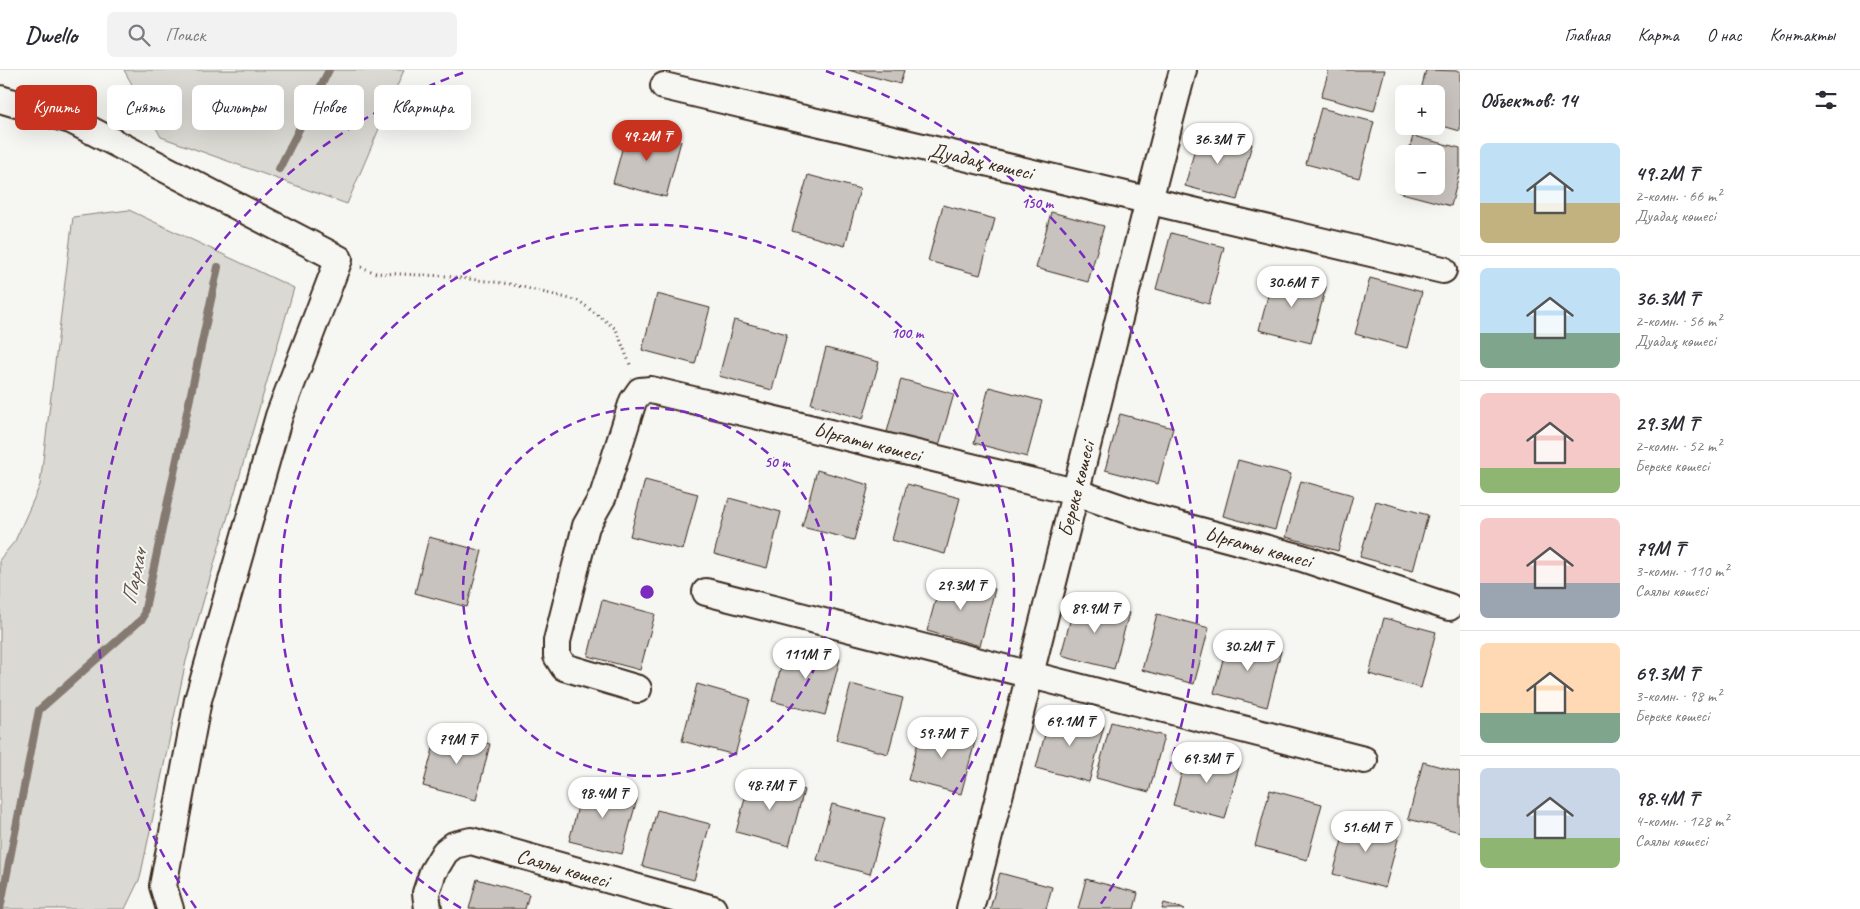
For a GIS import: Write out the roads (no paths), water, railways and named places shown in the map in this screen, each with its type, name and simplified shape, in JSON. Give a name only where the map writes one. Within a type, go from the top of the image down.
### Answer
[{"type":"street","name":"Береке көшесі","points":[[970,909],[1031,675],[1148,201],[1183,70]]},
{"type":"street","name":"Дуадақ көшесі","points":[[664,86],[1443,270]]},
{"type":"street","points":[[0,98],[71,120],[339,260],[279,416],[198,700],[163,886],[170,909]]},
{"type":"street","name":"Ырғаты көшесі","points":[[638,689],[564,667],[557,656],[557,641],[586,526],[603,496],[632,400],[640,391],[651,390],[1075,492],[1144,516],[1302,558],[1449,607]]},
{"type":"street","points":[[706,592],[1364,760]]},
{"type":"street","name":"Саялы көшесі","points":[[428,909],[426,893],[433,872],[445,852],[454,846],[471,841],[713,909]]},
{"type":"waterway","name":"Пархач","points":[[279,169],[329,70]]},
{"type":"waterway","name":"Пархач","points":[[0,909],[39,710],[143,618],[218,267]]}]
